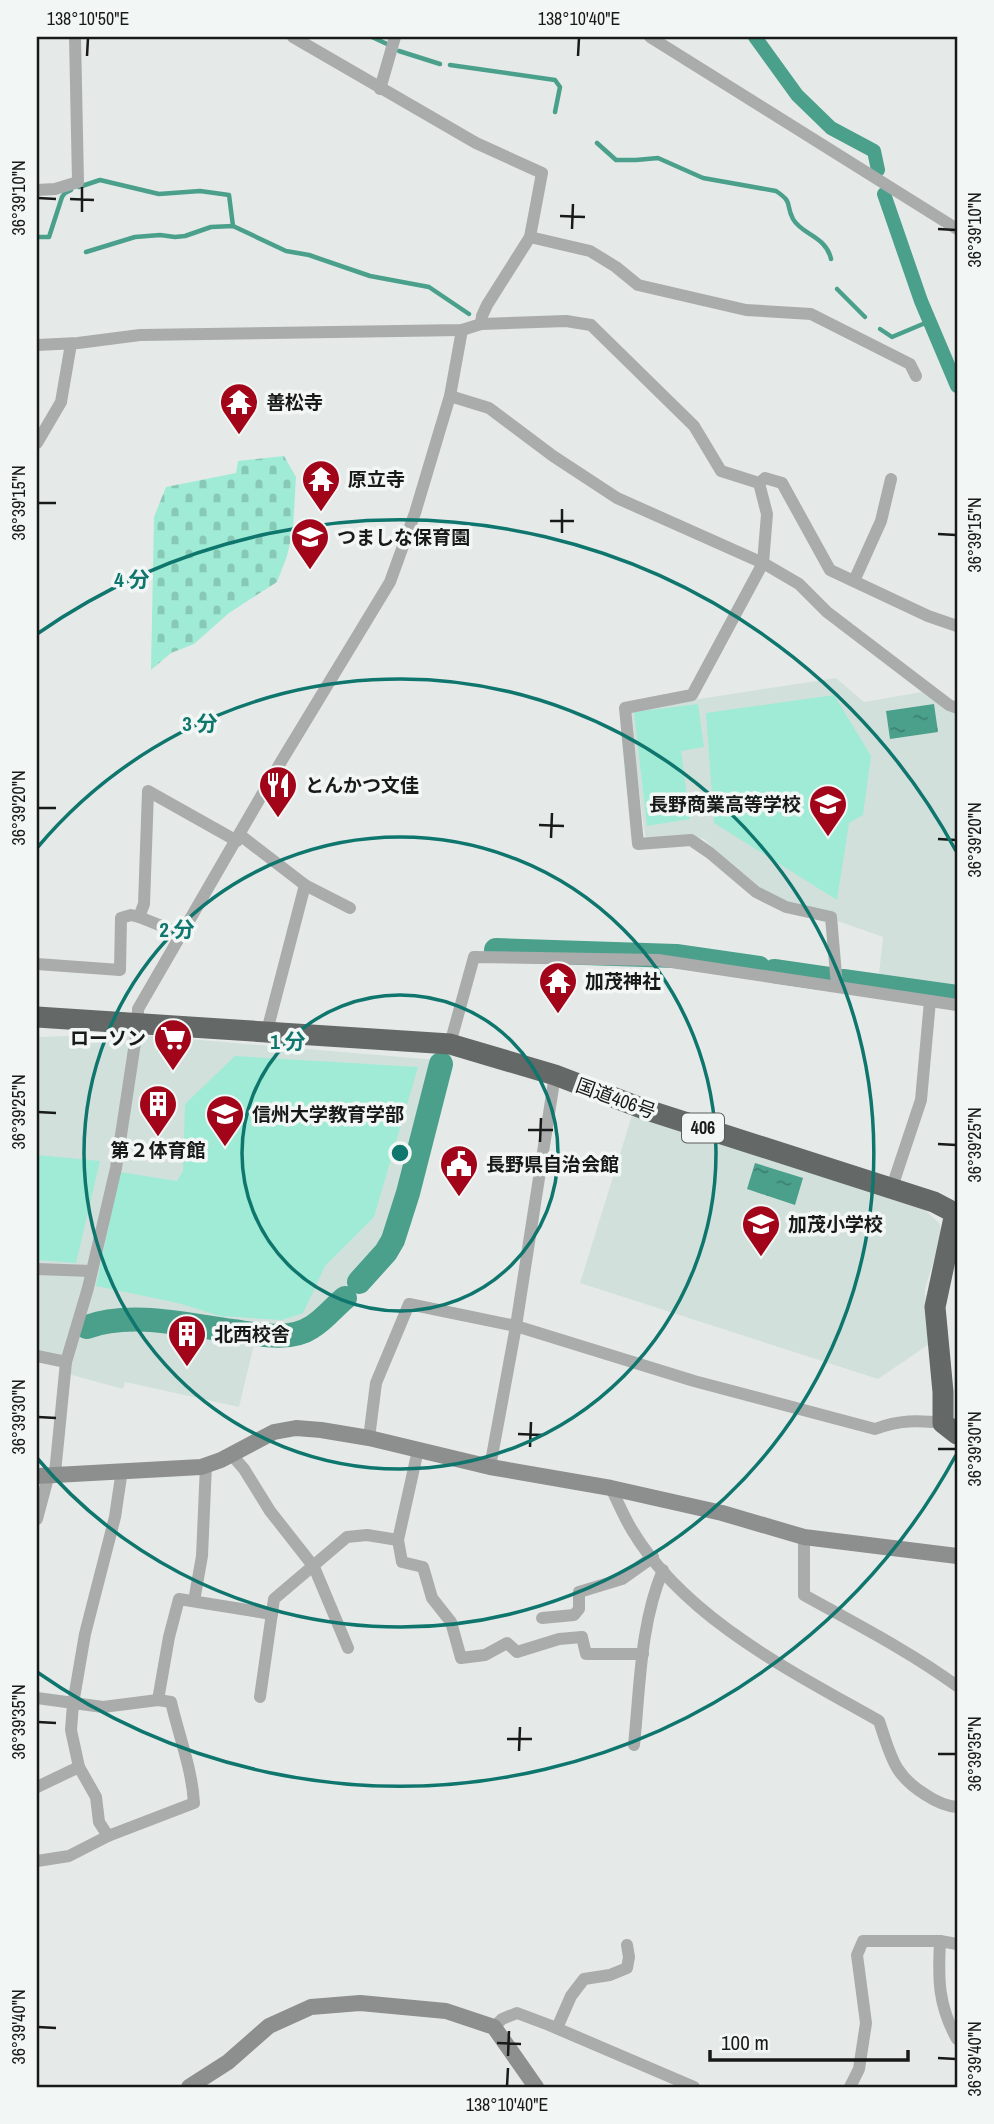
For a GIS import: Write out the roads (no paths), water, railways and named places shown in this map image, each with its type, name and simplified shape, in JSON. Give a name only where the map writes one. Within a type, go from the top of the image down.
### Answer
[{"type":"highway","name":"国道406号","points":[[37,1017],[450,1044],[555,1075],[644,1109],[934,1202],[956,1213],[935,1307],[943,1392],[950,1429]]},
{"type":"street","points":[[37,190],[55,189],[78,182],[75,37]]},
{"type":"street","points":[[293,37],[476,144],[542,173],[530,237],[487,305],[481,324]]},
{"type":"street","points":[[380,89],[395,37]]},
{"type":"street","points":[[650,37],[957,229]]},
{"type":"street","points":[[530,237],[590,251],[617,267],[638,285],[746,310],[811,314],[910,364],[916,376]]},
{"type":"street","points":[[37,345],[71,344],[140,335],[462,330],[481,324],[566,321],[592,325],[694,426],[721,471],[760,483]]},
{"type":"street","points":[[37,1519],[66,1363],[116,1168],[138,1009],[282,760],[390,582],[415,513],[450,396],[462,330]]},
{"type":"street","points":[[37,443],[61,402],[71,344]]},
{"type":"street","points":[[450,396],[489,408],[552,457],[617,498],[763,563],[799,584],[827,612],[949,705],[957,708]]},
{"type":"street","points":[[760,483],[765,478],[782,483],[830,570],[928,616],[957,626]]},
{"type":"street","points":[[854,581],[881,521],[891,479]]},
{"type":"street","points":[[760,483],[767,514],[763,563],[692,695],[625,708],[638,844],[691,840],[755,892],[786,907],[831,917],[837,986]]},
{"type":"street","points":[[139,917],[145,904],[148,791],[238,838],[305,885],[350,908]]},
{"type":"street","points":[[267,1031],[305,885]]},
{"type":"street","points":[[37,964],[120,970],[121,918],[131,915],[182,934]]},
{"type":"street","points":[[450,1044],[474,957],[658,960],[957,1006]]},
{"type":"street","points":[[891,1187],[921,1100],[930,1001]]},
{"type":"street","points":[[490,1467],[516,1326],[555,1075]]},
{"type":"street","points":[[37,1269],[91,1271]]},
{"type":"street","points":[[369,1438],[376,1383],[409,1304],[516,1326],[694,1381],[876,1429],[894,1422],[920,1420],[950,1429]]},
{"type":"street","points":[[37,1356],[66,1363]]},
{"type":"street","points":[[47,1474],[168,1470],[206,1465],[274,1432],[296,1428],[369,1438],[490,1467],[611,1488],[722,1513],[804,1537],[957,1556]]},
{"type":"street","points":[[418,1450],[398,1541],[402,1562],[423,1567],[432,1598],[451,1622],[461,1658],[485,1655],[507,1643],[517,1651],[559,1639],[582,1637],[586,1654],[643,1654]]},
{"type":"street","points":[[231,1454],[244,1469],[270,1511],[314,1567],[348,1648]]},
{"type":"street","points":[[194,1601],[202,1556],[206,1465]]},
{"type":"street","points":[[108,1836],[99,1822],[96,1797],[79,1767],[71,1730],[85,1634],[115,1517],[122,1471]]},
{"type":"street","points":[[611,1488],[633,1532],[663,1570],[728,1631],[765,1656],[879,1721],[895,1765],[906,1782],[929,1798],[957,1807]]},
{"type":"street","points":[[260,1696],[274,1599],[347,1537],[367,1535],[398,1541]]},
{"type":"street","points":[[804,1537],[804,1595],[890,1642],[957,1686]]},
{"type":"street","points":[[542,1618],[574,1615],[579,1609],[579,1592],[622,1579],[653,1557]]},
{"type":"street","points":[[634,1745],[652,1594],[663,1570]]},
{"type":"street","points":[[158,1700],[179,1599],[272,1614]]},
{"type":"street","points":[[37,1698],[103,1707],[158,1700],[171,1702],[192,1780],[194,1803],[108,1836],[69,1856],[37,1861]]},
{"type":"street","points":[[37,1787],[79,1767]]},
{"type":"street","points":[[850,2087],[859,2069],[866,2023],[857,1955],[863,1941],[940,1941],[957,1944]]},
{"type":"street","points":[[940,1941],[938,1983],[946,2020],[957,2039]]},
{"type":"street","points":[[556,2028],[570,1996],[584,1979],[610,1975],[627,1968],[627,1945]]},
{"type":"street","points":[[190,2087],[228,2062],[269,2026],[311,2007],[360,2003],[446,2011],[494,2027],[536,2087]]},
{"type":"street","points":[[494,2027],[502,2019],[517,2013],[694,2087]]},
{"type":"water","points":[[934,704],[938,732],[890,739],[886,711]]},
{"type":"water","points":[[755,1163],[803,1178],[795,1205],[747,1189]]},
{"type":"waterway","points":[[372,37],[387,44]]},
{"type":"waterway","points":[[755,37],[797,95],[831,128],[874,151],[878,170]]},
{"type":"waterway","points":[[399,51],[440,64]]},
{"type":"waterway","points":[[450,65],[555,80],[560,87],[555,112]]},
{"type":"waterway","points":[[597,143],[616,160],[658,158],[703,178],[776,191],[787,201],[797,224],[824,245],[831,259]]},
{"type":"waterway","points":[[79,187],[100,180],[159,194],[200,191],[229,195],[233,226]]},
{"type":"waterway","points":[[37,237],[49,237],[62,197],[71,190]]},
{"type":"waterway","points":[[884,194],[921,301],[957,386]]},
{"type":"waterway","points":[[86,252],[135,237],[185,236],[211,227],[233,226],[286,251],[309,255],[370,276],[429,287],[469,314]]},
{"type":"waterway","points":[[837,289],[865,317]]},
{"type":"waterway","points":[[880,329],[892,337],[930,321]]},
{"type":"waterway","points":[[496,950],[676,956],[759,968]]},
{"type":"waterway","points":[[774,971],[829,979]]},
{"type":"waterway","points":[[843,981],[957,997]]},
{"type":"waterway","points":[[359,1282],[386,1252],[393,1240],[408,1193],[441,1064]]},
{"type":"waterway","points":[[87,1327],[104,1322],[140,1320],[283,1336],[303,1332],[312,1327],[345,1298]]},
{"type":"place","name":"善松寺","points":[[239,436]]},
{"type":"place","name":"原立寺","points":[[321,513]]},
{"type":"place","name":"つましな保育園","points":[[310,571]]},
{"type":"place","name":"とんかつ文佳","points":[[278,819]]},
{"type":"place","name":"長野商業高等学校","points":[[828,838]]},
{"type":"place","name":"加茂神社","points":[[558,1015]]},
{"type":"place","name":"ローソン","points":[[173,1072]]},
{"type":"place","name":"第２体育館","points":[[158,1138]]},
{"type":"place","name":"信州大学教育学部","points":[[225,1148]]},
{"type":"place","name":"長野県自治会館","points":[[459,1198]]},
{"type":"place","name":"加茂小学校","points":[[761,1258]]},
{"type":"place","name":"北西校舎","points":[[187,1368]]}]
